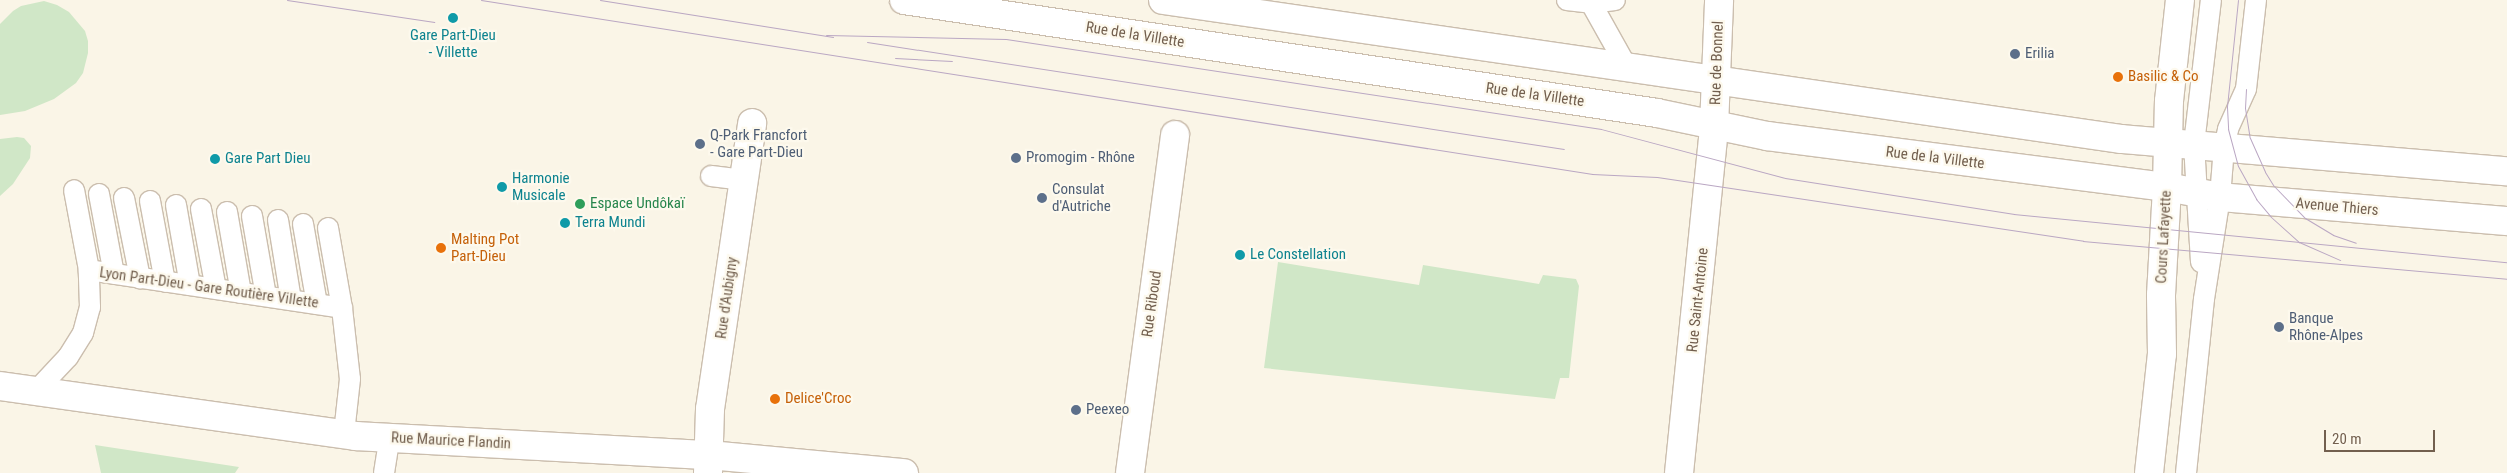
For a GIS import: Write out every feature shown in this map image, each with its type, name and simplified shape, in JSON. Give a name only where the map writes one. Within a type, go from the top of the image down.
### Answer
[{"type":"main road","name":"Rue de la Villette","points":[[904,0],[1648,112],[1714,127],[1767,136],[2167,188]]},
{"type":"main road","points":[[1163,0],[2122,139],[2507,171]]},
{"type":"main road","name":"Rue de Bonnel","points":[[1714,127],[1719,0]]},
{"type":"main road","name":"Cours Lafayette","points":[[2149,473],[2162,354],[2161,295],[2167,188],[2182,143],[2169,101],[2180,0]]},
{"type":"main road","name":"Rue d'Aubigny","points":[[708,464],[710,409],[752,123]]},
{"type":"main road","name":"Rue Saint-Antoine","points":[[1679,473],[1714,127]]},
{"type":"main road","name":"Rue Riboud","points":[[1130,473],[1175,136]]},
{"type":"main road","name":"Avenue Thiers","points":[[2167,188],[2208,195],[2507,221]]},
{"type":"main road","name":"Rue Maurice Flandin","points":[[0,386],[355,436],[708,464],[904,473]]},
{"type":"lane","points":[[1567,0],[1591,3],[1615,0]]},
{"type":"lane","points":[[2208,195],[2182,143],[2211,0]]},
{"type":"lane","points":[[2186,473],[2204,299],[2208,195],[2228,129],[2246,89],[2256,0]]},
{"type":"lane","points":[[1591,3],[1628,68]]},
{"type":"lane","points":[[711,176],[744,180]]},
{"type":"lane","points":[[74,190],[89,270]]},
{"type":"lane","points":[[99,194],[114,274]]},
{"type":"lane","points":[[124,198],[140,278]]},
{"type":"lane","points":[[150,201],[165,282]]},
{"type":"lane","points":[[176,205],[190,285]]},
{"type":"lane","points":[[201,209],[216,289]]},
{"type":"lane","points":[[227,212],[241,293]]},
{"type":"lane","points":[[252,216],[266,296]]},
{"type":"lane","points":[[278,220],[292,300]]},
{"type":"lane","points":[[303,224],[317,304]]},
{"type":"lane","points":[[328,228],[342,308],[350,380],[344,433]]},
{"type":"lane","name":"Lyon Part-Dieu - Gare Routière Villette","points":[[36,390],[68,357],[84,333],[90,306],[89,270],[342,308]]},
{"type":"lane","points":[[384,473],[388,449]]},
{"type":"green space","points":[[44,1],[57,5],[69,12],[85,31],[88,41],[88,53],[83,73],[76,83],[54,99],[25,111],[0,115],[0,24],[21,6]]},
{"type":"green space","points":[[24,138],[31,146],[30,158],[13,184],[0,196],[0,139]]},
{"type":"green space","points":[[1278,262],[1419,285],[1423,265],[1539,284],[1543,275],[1576,279],[1579,286],[1569,378],[1560,378],[1555,399],[1264,368]]},
{"type":"green space","points":[[95,445],[239,467],[235,473],[101,473]]},
{"type":"tram line","points":[[287,0],[434,22]]},
{"type":"tram line","points":[[481,0],[1592,174],[1657,177],[2083,241],[2507,279]]},
{"type":"tram line","points":[[600,0],[833,37]]},
{"type":"tram line","points":[[2238,0],[2227,107],[2228,129],[2238,166],[2256,199],[2271,217],[2299,242],[2340,260]]},
{"type":"tram line","points":[[826,35],[1006,39],[1601,129],[1785,178],[2014,214],[2507,262]]},
{"type":"tram line","points":[[867,42],[1564,149]]},
{"type":"tram line","points":[[895,58],[952,61]]},
{"type":"tram line","points":[[2246,89],[2245,108],[2250,138],[2273,185],[2305,218],[2333,235],[2356,243]]},
{"type":"place","name":"Gare Part-Dieu - Villette","points":[[453,18]]},
{"type":"place","name":"Erilia","points":[[2015,54]]},
{"type":"place","name":"Basilic & Co","points":[[2118,77]]},
{"type":"place","name":"Q-Park Francfort - Gare Part-Dieu","points":[[700,144]]},
{"type":"place","name":"Promogim - Rhône","points":[[1016,158]]},
{"type":"place","name":"Gare Part Dieu","points":[[215,159]]},
{"type":"place","name":"Harmonie Musicale","points":[[502,187]]},
{"type":"place","name":"Consulat d'Autriche","points":[[1042,198]]},
{"type":"place","name":"Espace Undôkaï","points":[[580,204]]},
{"type":"place","name":"Terra Mundi","points":[[565,223]]},
{"type":"place","name":"Malting Pot Part-Dieu","points":[[441,248]]},
{"type":"place","name":"Le Constellation","points":[[1240,255]]},
{"type":"place","name":"Banque Rhône-Alpes","points":[[2279,327]]},
{"type":"place","name":"Delice'Croc","points":[[775,399]]},
{"type":"place","name":"Peexeo","points":[[1076,410]]}]
